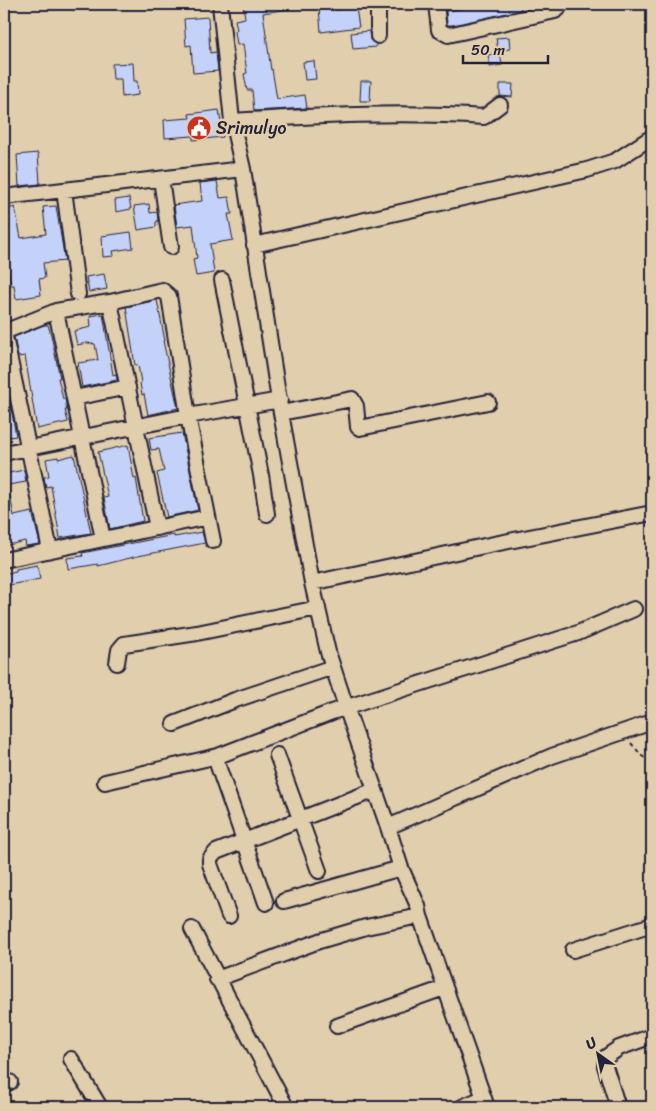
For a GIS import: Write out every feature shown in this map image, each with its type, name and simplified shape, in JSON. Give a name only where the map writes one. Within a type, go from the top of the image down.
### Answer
[{"type":"street","points":[[220,4],[237,170],[254,245],[279,404],[318,581],[310,610],[325,670],[345,707],[375,790],[393,824],[401,868],[418,906],[439,990],[485,1102],[462,1107]]},
{"type":"street","points":[[378,4],[378,36]]},
{"type":"street","points":[[436,4],[440,30],[448,35],[555,10],[558,9],[558,4]]},
{"type":"street","points":[[232,121],[303,116],[332,117],[348,114],[484,116],[500,105]]},
{"type":"street","points":[[254,245],[587,170],[615,161],[652,137]]},
{"type":"street","points":[[4,197],[237,170]]},
{"type":"street","points":[[161,179],[171,247]]},
{"type":"street","points":[[64,190],[78,294]]},
{"type":"street","points":[[222,280],[254,404],[267,514]]},
{"type":"street","points":[[50,550],[4,332],[56,310],[110,302],[162,290],[169,296],[188,416],[213,540]]},
{"type":"street","points":[[110,302],[157,528]]},
{"type":"street","points":[[56,310],[104,539]]},
{"type":"street","points":[[74,398],[128,387]]},
{"type":"street","points":[[4,454],[136,426],[254,404],[352,399],[356,406],[358,427],[360,428],[488,402]]},
{"type":"street","points":[[318,581],[652,513]]},
{"type":"street","points":[[4,560],[208,517]]},
{"type":"street","points":[[105,782],[218,756],[345,707],[578,633],[634,609]]},
{"type":"street","points":[[117,663],[119,650],[124,644],[197,633],[310,610]]},
{"type":"street","points":[[174,724],[235,700],[325,670]]},
{"type":"street","points":[[393,824],[552,756],[652,722]]},
{"type":"street","points":[[277,755],[319,871]]},
{"type":"street","points":[[218,766],[246,840],[266,903]]},
{"type":"street","points":[[229,916],[210,864],[210,859],[216,852],[375,790]]},
{"type":"street","points":[[284,901],[401,868]]},
{"type":"street","points":[[217,979],[319,941],[366,927],[420,916]]},
{"type":"street","points":[[573,950],[652,925]]},
{"type":"street","points":[[192,929],[286,1107]]},
{"type":"street","points":[[337,1026],[439,990]]},
{"type":"street","points":[[618,1107],[605,1066],[606,1057],[610,1052],[652,1036]]},
{"type":"street","points":[[70,1059],[100,1107]]},
{"type":"path","points":[[624,733],[635,749],[652,763]]},
{"type":"building","points":[[243,4],[287,4],[288,9],[263,13],[271,70],[277,99],[305,95],[307,108],[254,111],[252,90],[247,90],[244,74],[247,73],[243,44],[237,45],[235,31],[237,30],[235,20],[245,18]]},
{"type":"building","points":[[482,4],[520,4],[521,10],[447,25],[446,11],[482,6]]},
{"type":"building","points":[[335,6],[336,10],[356,8],[359,27],[321,32],[319,8]]},
{"type":"building","points":[[208,17],[210,53],[216,52],[218,71],[193,73],[191,45],[186,46],[184,19]]},
{"type":"building","points":[[369,31],[370,40],[376,44],[376,47],[353,49],[351,33]]},
{"type":"building","points":[[509,37],[510,49],[498,50],[496,38]]},
{"type":"building","points":[[500,53],[502,65],[490,67],[488,55]]},
{"type":"building","points":[[314,61],[316,79],[305,80],[303,62]]},
{"type":"building","points":[[133,63],[134,81],[137,81],[138,95],[122,97],[121,79],[113,79],[112,64]]},
{"type":"building","points":[[361,81],[371,81],[370,101],[360,101]]},
{"type":"building","points":[[500,84],[513,84],[512,97],[500,96]]},
{"type":"building","points":[[219,110],[223,137],[193,140],[193,136],[165,138],[164,120],[190,118],[189,114]]},
{"type":"building","points":[[38,153],[40,184],[19,186],[17,155]]},
{"type":"building","points":[[217,181],[220,198],[229,197],[232,214],[228,214],[233,240],[210,244],[214,273],[196,276],[193,259],[197,258],[193,225],[177,227],[174,205],[202,201],[200,183]]},
{"type":"building","points":[[129,198],[131,209],[116,212],[115,200]]},
{"type":"building","points":[[149,204],[150,213],[157,212],[158,221],[156,222],[156,227],[138,230],[134,206]]},
{"type":"building","points":[[56,206],[65,261],[43,263],[45,278],[39,279],[41,295],[16,299],[14,285],[11,285],[4,245],[4,240],[6,240],[4,210],[15,207],[21,238],[46,234],[43,207]]},
{"type":"building","points":[[131,232],[133,248],[113,251],[114,256],[103,257],[102,236]]},
{"type":"building","points":[[104,274],[107,289],[89,292],[86,277]]},
{"type":"building","points":[[157,300],[165,341],[163,341],[178,408],[148,415],[144,394],[142,395],[138,365],[135,365],[126,307]]},
{"type":"building","points":[[103,314],[113,375],[116,374],[117,380],[82,387],[78,363],[98,360],[95,344],[77,345],[74,331],[91,327],[90,316]]},
{"type":"building","points":[[48,325],[51,335],[68,422],[37,429],[25,356],[18,357],[14,337]]},
{"type":"building","points":[[4,396],[9,396],[16,436],[4,438]]},
{"type":"building","points":[[182,433],[198,510],[167,517],[157,473],[164,471],[159,449],[151,450],[149,438]]},
{"type":"building","points":[[128,445],[143,521],[110,529],[104,498],[108,497],[98,452]]},
{"type":"building","points":[[74,455],[91,533],[60,538],[51,486],[46,487],[44,477],[49,476],[46,459],[58,457],[58,459]]},
{"type":"building","points":[[24,470],[26,482],[8,485],[14,516],[32,512],[40,544],[26,546],[25,541],[8,545],[4,526],[4,474]]},
{"type":"building","points":[[202,532],[205,543],[98,566],[98,564],[68,569],[67,558],[83,556],[82,553],[174,535],[174,537]]},
{"type":"building","points":[[37,565],[40,579],[4,586],[4,574],[16,571],[16,569]]},
{"type":"place","name":"Srimulyo","points":[[199,128]]}]
